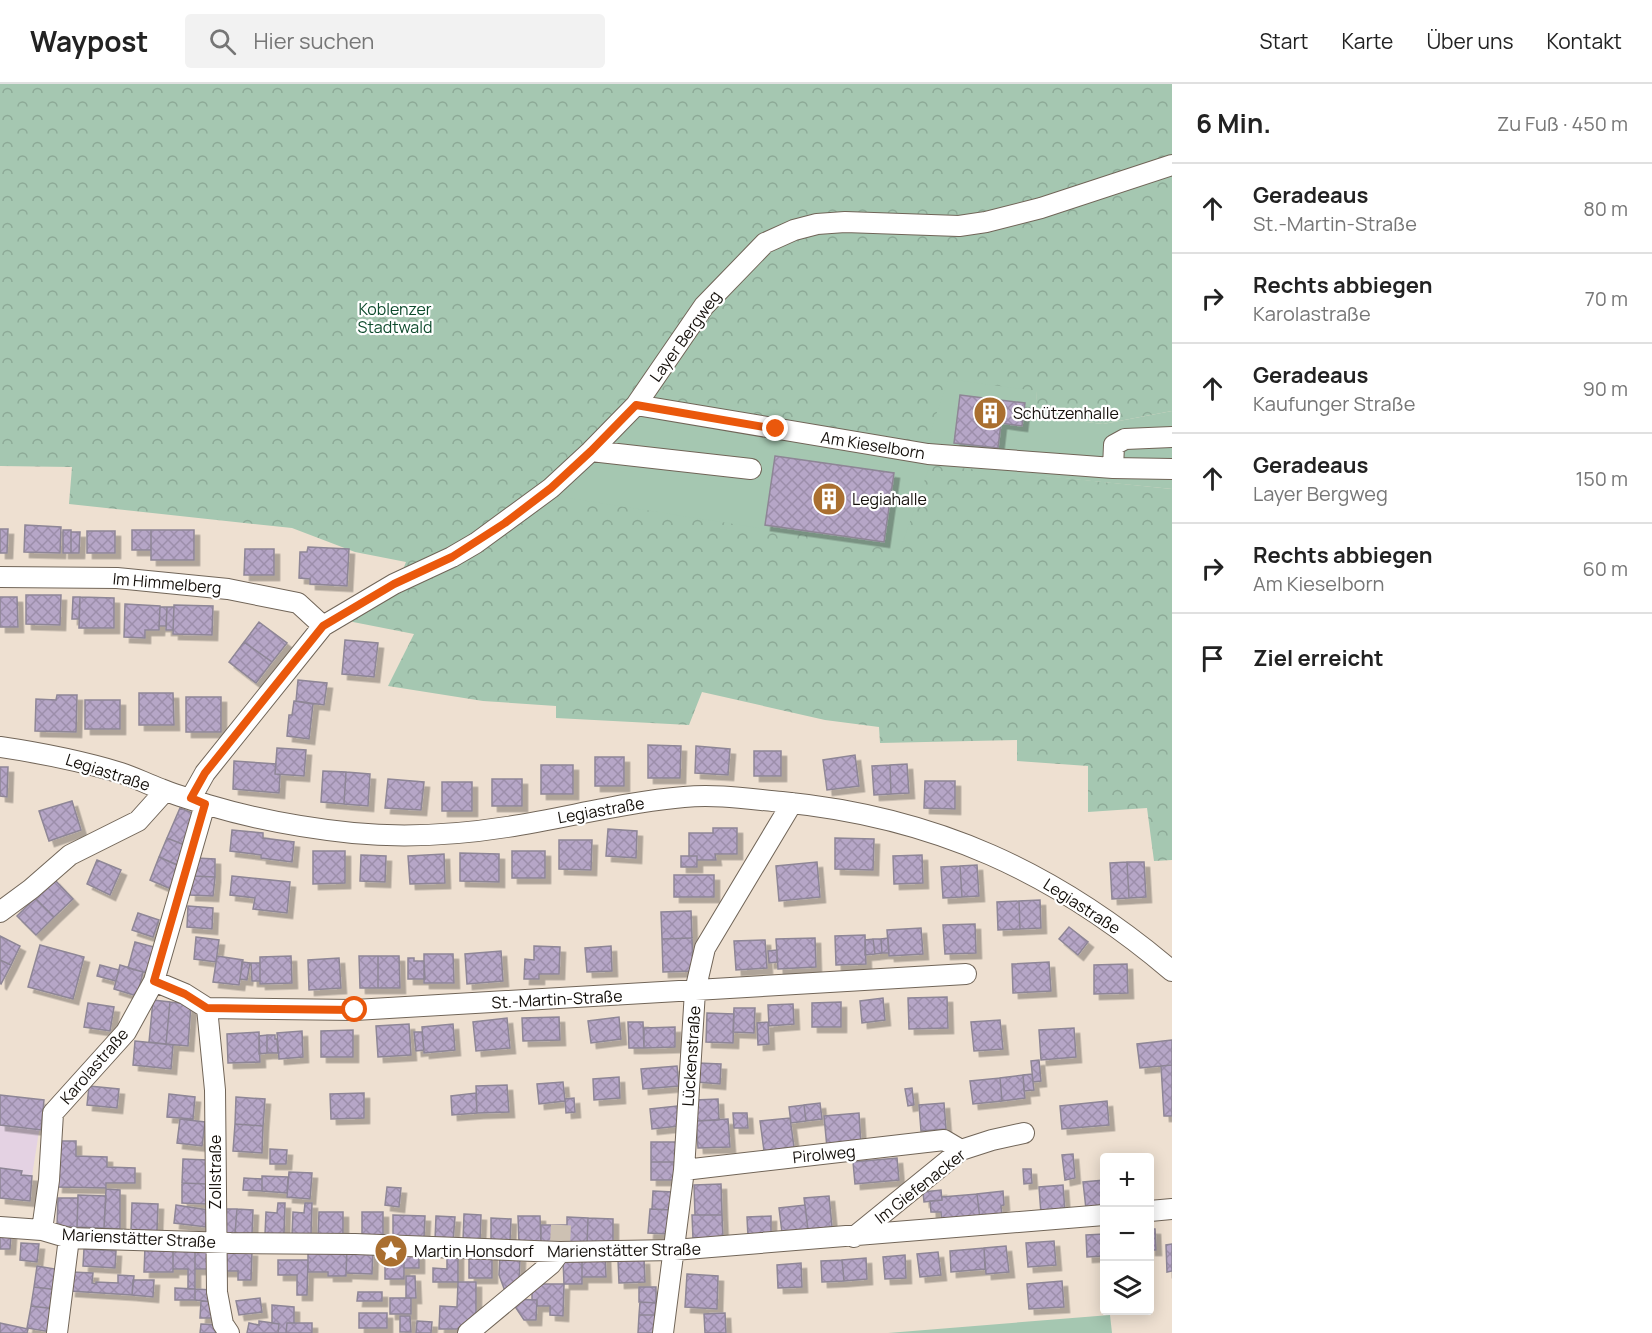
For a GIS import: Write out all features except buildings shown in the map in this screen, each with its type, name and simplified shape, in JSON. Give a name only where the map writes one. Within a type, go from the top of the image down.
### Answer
[{"type":"street","name":"Layer Bergweg","points":[[323,626],[394,584],[476,543],[551,488],[636,405],[704,306],[752,255],[776,237],[817,224],[845,222],[959,226],[986,222],[1041,208],[1172,165]]},
{"type":"street","name":"Am Kieselborn","points":[[636,405],[928,454],[1113,468],[1172,469]]},
{"type":"street","points":[[1113,468],[1114,445],[1125,439],[1172,437]]},
{"type":"street","points":[[591,451],[751,469]]},
{"type":"street","name":"Im Himmelberg","points":[[0,577],[117,578],[228,589],[298,603],[323,626]]},
{"type":"street","name":"Karolastraße","points":[[42,1230],[49,1180],[52,1113],[126,1032],[154,981],[205,773],[323,626]]},
{"type":"street","name":"Legiastraße","points":[[0,747],[59,756],[124,774],[165,791],[252,817],[303,827],[406,836],[506,827],[683,797],[718,796],[832,807],[951,837],[989,853],[1026,871],[1102,916],[1172,971]]},
{"type":"street","points":[[0,912],[70,855],[138,821],[165,791]]},
{"type":"street","name":"Lückenstraße","points":[[663,1333],[684,1170],[695,991],[705,948],[792,803]]},
{"type":"street","name":"St.-Martin-Straße","points":[[207,1008],[355,1010],[966,974]]},
{"type":"street","points":[[154,981],[185,994],[207,1008]]},
{"type":"street","name":"Zollstraße","points":[[207,1008],[215,1090],[217,1292],[224,1324],[229,1333]]},
{"type":"street","name":"Im Giefenacker","points":[[854,1237],[962,1150],[1024,1133]]},
{"type":"street","name":"Pirolweg","points":[[684,1170],[944,1140],[962,1150]]},
{"type":"street","points":[[1154,1211],[1172,1209]]},
{"type":"street","name":"Marienstätter Straße","points":[[0,1227],[42,1230],[69,1238],[355,1244],[560,1252],[674,1250],[1100,1215]]},
{"type":"street","points":[[57,1333],[69,1238]]},
{"type":"street","points":[[468,1333],[551,1264],[560,1252]]},
{"type":"shaded area","points":[[0,1095],[44,1100],[32,1176],[0,1198]]},
{"type":"green space","name":"Koblenzer Stadtwald","points":[[0,84],[1172,84],[1172,411],[1103,424],[1035,416],[1037,391],[930,464],[1172,489],[1172,860],[1154,861],[1147,808],[1088,812],[1088,766],[1017,761],[1017,740],[880,743],[879,727],[825,720],[702,692],[689,725],[556,718],[556,706],[483,701],[388,686],[414,634],[353,622],[337,609],[402,572],[406,562],[355,552],[292,528],[69,504],[72,467],[0,466]]},
{"type":"green space","points":[[948,379],[1037,391],[1036,416],[1103,424],[1172,411],[1172,489],[930,465],[900,550],[549,495],[658,403],[926,445]]},
{"type":"green space","points":[[1110,1315],[1112,1333],[888,1333]]},
{"type":"tunnel","points":[[560,1244],[561,1225]]},
{"type":"place","name":"Schützenhalle","points":[[990,413]]},
{"type":"place","name":"Legiahalle","points":[[829,499]]},
{"type":"place","name":"Martin Honsdorf","points":[[391,1251]]},
{"type":"route","points":[[355,1010],[207,1008],[185,994],[154,981],[205,804],[191,798],[205,773],[323,626],[394,584],[452,557],[505,523],[551,488],[636,405],[776,429]]}]
